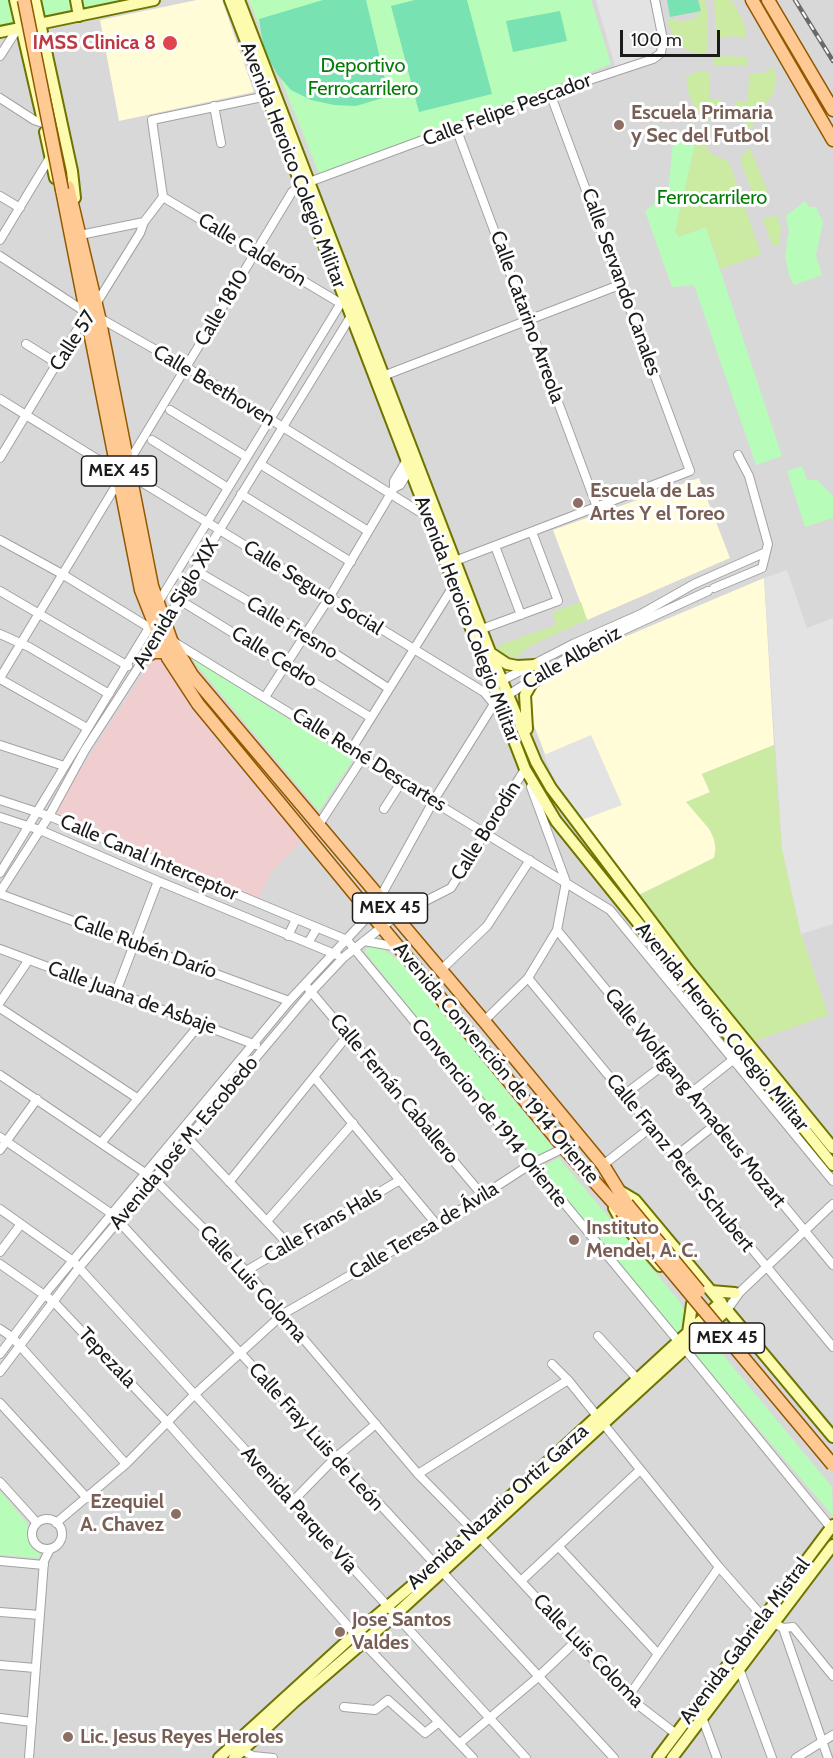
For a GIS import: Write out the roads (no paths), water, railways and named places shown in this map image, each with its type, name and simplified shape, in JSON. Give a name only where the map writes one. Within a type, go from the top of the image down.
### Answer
[{"type":"main road","name":"Avenida Convención de 1914 Oriente","points":[[24,0],[94,312]]},
{"type":"main road","name":"Avenida Convención de 1914 Oriente","points":[[30,0],[65,188]]},
{"type":"main road","points":[[752,0],[833,140]]},
{"type":"main road","points":[[768,0],[833,110]]},
{"type":"main road","name":"Avenida Convención de 1914 Oriente","points":[[72,219],[80,236],[124,473],[141,590],[165,652],[198,704],[372,912],[564,1148],[614,1195],[833,1465]]},
{"type":"main road","name":"Avenida Convención de 1914 Oriente","points":[[124,473],[157,606],[157,627],[171,640],[192,675],[603,1165],[614,1195]]},
{"type":"main road","points":[[146,656],[154,652],[165,652]]},
{"type":"main road","name":"Avenida Convención de 1914 Oriente","points":[[624,1208],[833,1454]]},
{"type":"street","name":"Avenida Convención de 1914 Oriente","points":[[15,0],[19,28],[43,123],[49,159],[72,219]]},
{"type":"street","name":"Avenida Convención de 1914 Oriente","points":[[35,0],[72,171],[72,219]]},
{"type":"street","points":[[76,0],[78,16]]},
{"type":"street","points":[[1,33],[153,0]]},
{"type":"street","name":"Avenida Heroico Colegio Militar","points":[[230,0],[267,96],[306,184],[342,301],[351,316],[482,630],[490,652],[500,699],[525,769],[556,821],[833,1165]]},
{"type":"street","name":"Avenida Heroico Colegio Militar","points":[[239,0],[306,184],[383,376],[428,517],[454,585],[497,683]]},
{"type":"street","name":"Calle Felipe Pescador","points":[[306,184],[550,93],[653,59],[661,53],[663,40],[655,0]]},
{"type":"street","points":[[0,56],[19,28]]},
{"type":"street","points":[[28,59],[39,54],[48,58]]},
{"type":"street","name":"Calle Servando Canales","points":[[550,93],[690,471],[597,507]]},
{"type":"street","points":[[163,197],[152,120],[267,96]]},
{"type":"street","points":[[0,98],[34,120],[43,123]]},
{"type":"street","points":[[214,106],[221,143]]},
{"type":"street","name":"Calle Catarino Arreola","points":[[456,128],[529,318],[597,507]]},
{"type":"street","points":[[0,240],[49,159]]},
{"type":"street","name":"Calle 1810","points":[[0,679],[292,192],[306,184]]},
{"type":"street","points":[[0,196],[20,208]]},
{"type":"street","name":"Calle 57","points":[[0,458],[58,364],[94,312],[140,233],[144,222],[163,197]]},
{"type":"street","name":"Calle Calderón","points":[[163,197],[342,301]]},
{"type":"street","points":[[80,236],[144,222]]},
{"type":"street","name":"Calle Beethoven","points":[[0,256],[269,420],[393,491],[428,517]]},
{"type":"street","points":[[383,376],[622,284]]},
{"type":"street","name":"Avenida Siglo XIX","points":[[157,606],[342,301]]},
{"type":"street","name":"Avenida Siglo XIX","points":[[0,873],[39,813],[64,766],[109,694],[178,599],[351,316]]},
{"type":"street","points":[[26,344],[58,364]]},
{"type":"street","name":"Calle Seguro Social","points":[[0,399],[208,523],[412,649],[484,692],[500,699]]},
{"type":"street","points":[[170,410],[247,457]]},
{"type":"street","points":[[152,440],[228,488]]},
{"type":"street","points":[[738,455],[749,476],[766,533],[768,544],[764,553]]},
{"type":"street","points":[[265,697],[351,562],[393,491],[394,482],[411,460]]},
{"type":"street","points":[[260,464],[369,531]]},
{"type":"street","points":[[241,494],[351,562]]},
{"type":"street","points":[[455,561],[597,507]]},
{"type":"street","points":[[482,630],[558,601],[532,532]]},
{"type":"street","points":[[0,540],[157,627]]},
{"type":"street","points":[[495,546],[521,615]]},
{"type":"street","name":"Calle Albéniz","points":[[497,683],[573,644],[641,614],[694,584],[764,553]]},
{"type":"street","name":"Calle Albéniz","points":[[372,912],[434,800],[500,699],[580,650],[746,573],[762,568],[764,553]]},
{"type":"street","points":[[741,564],[746,573]]},
{"type":"street","name":"Calle Fresno","points":[[195,570],[305,634],[388,688]]},
{"type":"street","points":[[694,584],[699,595]]},
{"type":"street","points":[[351,750],[454,585]]},
{"type":"street","points":[[0,591],[39,611],[128,666]]},
{"type":"street","name":"Calle Cedro","points":[[178,599],[370,717]]},
{"type":"street","name":"Avenida Siglo XIX","points":[[0,893],[49,816],[85,750],[146,656],[157,627]]},
{"type":"street","points":[[0,634],[28,647],[109,694]]},
{"type":"street","name":"Calle René Descartes","points":[[171,640],[566,882]]},
{"type":"street","points":[[490,652],[507,664],[536,665]]},
{"type":"street","points":[[530,748],[525,695],[532,683],[547,671]]},
{"type":"street","points":[[0,679],[87,728]]},
{"type":"street","name":"Avenida Heroico Colegio Militar","points":[[500,699],[530,748],[550,788],[688,970],[833,1148]]},
{"type":"street","points":[[0,745],[64,766]]},
{"type":"street","points":[[318,826],[363,757]]},
{"type":"street","points":[[484,1021],[528,978],[557,930],[566,882],[525,769]]},
{"type":"street","name":"Calle Borodín","points":[[383,927],[396,916],[451,888],[484,831],[525,769]]},
{"type":"street","points":[[384,809],[402,781]]},
{"type":"street","name":"Calle Canal Interceptor","points":[[0,800],[49,816],[347,940]]},
{"type":"street","name":"Calle Canal Interceptor","points":[[0,817],[40,830],[288,936],[345,957]]},
{"type":"street","points":[[441,970],[487,926],[530,860]]},
{"type":"street","points":[[116,992],[158,881]]},
{"type":"street","name":"Avenida Heroico Colegio Militar","points":[[566,882],[610,910],[833,1181]]},
{"type":"street","name":"Calle Rubén Darío","points":[[0,893],[289,1001]]},
{"type":"street","name":"Avenida José M. Escobedo","points":[[0,1354],[45,1294],[303,984],[372,912]]},
{"type":"street","points":[[288,936],[296,919]]},
{"type":"street","name":"Avenida José M. Escobedo","points":[[0,1372],[78,1269],[262,1049],[345,957],[383,927]]},
{"type":"street","points":[[308,943],[317,928]]},
{"type":"street","name":"Calle Wolfgang Amadeus Mozart","points":[[557,930],[833,1265]]},
{"type":"street","name":"Convencion de 1914 Oriente","points":[[347,940],[832,1526]]},
{"type":"street","points":[[364,941],[400,947]]},
{"type":"street","name":"Calle Juana de Asbaje","points":[[0,949],[254,1043],[262,1049]]},
{"type":"street","points":[[0,1002],[28,960]]},
{"type":"street","name":"Calle Franz Peter Schubert","points":[[528,978],[676,1156],[766,1269],[833,1347]]},
{"type":"street","name":"Calle Fernán Caballero","points":[[303,984],[312,991],[483,1196]]},
{"type":"street","points":[[0,1008],[136,1098]]},
{"type":"street","points":[[101,1143],[136,1098],[200,1024]]},
{"type":"street","points":[[229,1182],[347,1035]]},
{"type":"street","points":[[691,1094],[734,1059]]},
{"type":"street","points":[[624,1095],[666,1063]]},
{"type":"street","name":"Calle Luis Coloma","points":[[0,1075],[154,1179],[246,1271],[418,1474],[521,1581],[575,1642],[628,1697],[676,1734]]},
{"type":"street","points":[[314,1077],[437,1225]]},
{"type":"street","points":[[0,1150],[3,1139],[37,1099]]},
{"type":"street","points":[[267,1221],[353,1123]]},
{"type":"street","points":[[676,1156],[716,1124]]},
{"type":"street","points":[[603,1165],[651,1128]]},
{"type":"street","points":[[182,1131],[289,1245]]},
{"type":"street","name":"Calle Fray Luis de León","points":[[3,1139],[112,1214],[537,1678],[614,1758]]},
{"type":"street","name":"Calle Teresa de Ávila","points":[[56,1523],[126,1464],[194,1395],[283,1314],[437,1225],[531,1164],[564,1148]]},
{"type":"street","name":"Calle Frans Hals","points":[[246,1271],[400,1180]]},
{"type":"street","name":"Avenida Convención de 1914 Oriente","points":[[833,1437],[635,1200],[614,1195],[621,1221],[833,1473]]},
{"type":"street","points":[[724,1306],[833,1204]]},
{"type":"street","points":[[0,1209],[73,1261]]},
{"type":"street","points":[[0,1252],[21,1224]]},
{"type":"street","name":"Avenida Parque Vía","points":[[73,1261],[526,1758]]},
{"type":"street","name":"Tepezala","points":[[0,1264],[53,1301],[167,1422]]},
{"type":"street","points":[[711,1290],[737,1292]]},
{"type":"street","points":[[688,1333],[692,1304]]},
{"type":"street","name":"Avenida Nazario Ortiz Garza","points":[[219,1758],[237,1751],[359,1637],[438,1569],[724,1306]]},
{"type":"street","name":"Avenida Nazario Ortiz Garza","points":[[681,1345],[688,1333],[708,1322]]},
{"type":"street","points":[[0,1329],[12,1337],[126,1464]]},
{"type":"street","points":[[598,1336],[641,1383]]},
{"type":"street","points":[[552,1364],[568,1380],[719,1567],[773,1622],[828,1758]]},
{"type":"street","points":[[418,1474],[568,1380]]},
{"type":"street","points":[[0,1403],[87,1498]]},
{"type":"street","name":"Avenida Parque Vía","points":[[167,1422],[359,1637],[473,1758]]},
{"type":"street","points":[[293,1501],[335,1458],[376,1424]]},
{"type":"street","points":[[521,1581],[640,1470]]},
{"type":"street","points":[[0,1482],[37,1523]]},
{"type":"street","points":[[29,1758],[44,1563],[50,1549],[57,1545],[61,1538],[61,1530],[56,1523],[49,1520],[37,1523]]},
{"type":"street","points":[[37,1523],[32,1536],[39,1547],[44,1563]]},
{"type":"street","name":"Avenida Gabriela Mistral","points":[[658,1758],[773,1622],[832,1526]]},
{"type":"street","name":"Avenida Gabriela Mistral","points":[[672,1758],[833,1545]]},
{"type":"street","points":[[559,1546],[658,1654]]},
{"type":"street","points":[[39,1547],[50,1549]]},
{"type":"street","points":[[0,1561],[44,1563]]},
{"type":"street","points":[[628,1697],[719,1567]]},
{"type":"street","points":[[0,1612],[40,1615]]},
{"type":"street","points":[[773,1622],[793,1627],[833,1676]]},
{"type":"street","points":[[460,1743],[537,1678],[575,1642]]},
{"type":"street","points":[[0,1665],[35,1668]]},
{"type":"street","points":[[739,1668],[772,1758]]},
{"type":"street","points":[[344,1707],[375,1710],[388,1700],[425,1733],[439,1722]]},
{"type":"street","points":[[702,1717],[717,1758]]},
{"type":"street","points":[[0,1718],[32,1722]]},
{"type":"street","points":[[796,1758],[833,1736]]},
{"type":"street","points":[[237,1751],[253,1756],[273,1758]]},
{"type":"railway","points":[[795,0],[833,61]]},
{"type":"place","name":"IMSS Clinica 8","points":[[170,43]]},
{"type":"place","name":"Escuela Primaria y Sec del Futbol","points":[[619,125]]},
{"type":"place","name":"Escuela de Las Artes Y el Toreo","points":[[578,503]]},
{"type":"place","name":"Instituto Mendel, A. C.","points":[[574,1240]]},
{"type":"place","name":"Ezequiel A. Chavez","points":[[176,1514]]},
{"type":"place","name":"Jose Santos Valdes","points":[[340,1632]]},
{"type":"place","name":"Lic. Jesus Reyes Heroles","points":[[68,1737]]},
{"type":"park label","name":"Deportivo Ferrocarrilero","points":[[363,78]]},
{"type":"park label","name":"Ferrocarrilero","points":[[712,198]]}]
